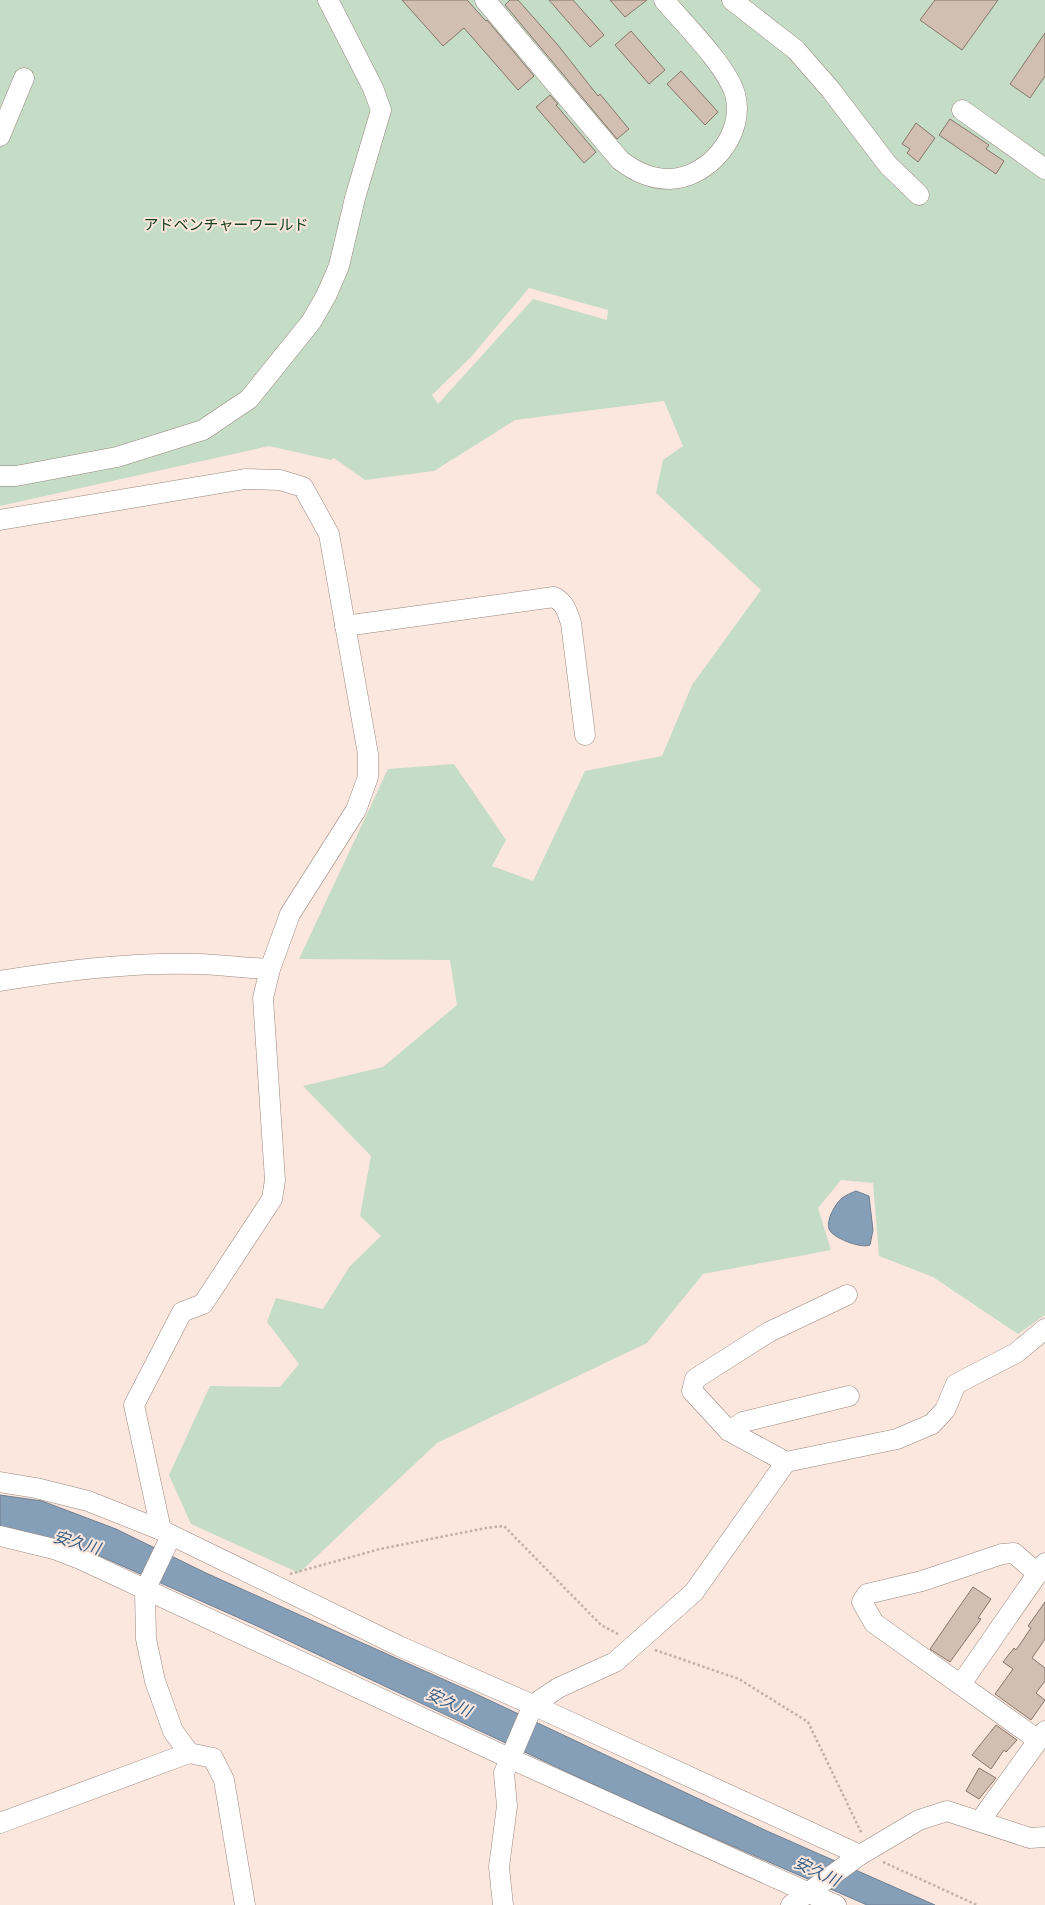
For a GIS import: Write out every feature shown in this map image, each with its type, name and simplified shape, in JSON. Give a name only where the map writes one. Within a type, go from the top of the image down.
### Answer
[{"type":"street","points":[[0,476],[16,476],[117,457],[203,430],[248,399],[311,322],[326,296],[339,266],[355,198],[381,110],[373,88],[328,0]]},
{"type":"street","points":[[485,0],[620,160],[645,176],[669,179],[687,175],[703,168],[714,158],[726,146],[734,130],[738,112],[735,94],[721,66],[664,0]]},
{"type":"street","points":[[732,0],[796,50],[830,88],[888,165],[919,195]]},
{"type":"street","points":[[0,136],[24,78]]},
{"type":"street","points":[[962,110],[1045,169]]},
{"type":"street","points":[[0,520],[244,479],[280,480],[303,487],[329,534],[368,754],[368,777],[356,810],[290,914],[270,970],[263,998],[275,1180],[272,1199],[203,1304],[182,1312],[134,1405],[166,1533],[145,1590],[146,1639],[155,1681],[173,1730],[189,1753]]},
{"type":"street","points":[[345,626],[554,597],[561,601],[566,608],[571,623],[585,735]]},
{"type":"street","points":[[0,981],[33,975],[125,966],[197,964],[270,970]]},
{"type":"street","points":[[847,1295],[769,1332],[695,1379],[692,1391],[729,1431],[786,1462],[897,1439],[932,1424],[945,1410],[956,1384],[1016,1353],[1045,1329]]},
{"type":"street","points":[[729,1431],[743,1422],[849,1396]]},
{"type":"street","points":[[503,1905],[499,1867],[507,1806],[504,1773],[533,1705],[558,1688],[615,1662],[694,1592],[786,1462]]},
{"type":"street","points":[[0,1482],[36,1488],[88,1501],[166,1533],[399,1646],[865,1852]]},
{"type":"street","points":[[0,1536],[62,1552],[80,1559],[509,1758],[836,1905]]},
{"type":"street","points":[[961,1684],[1041,1568],[1014,1553],[1002,1554],[922,1580],[866,1594],[862,1602],[874,1623],[961,1684],[1042,1735],[980,1821]]},
{"type":"street","points":[[0,1822],[189,1753],[214,1758],[224,1780],[245,1905]]},
{"type":"street","points":[[791,1905],[865,1852],[919,1820],[947,1811],[1030,1838],[1045,1837]]},
{"type":"path","points":[[264,1581],[380,1549],[504,1526],[601,1625],[635,1644],[739,1679],[808,1722],[865,1852],[976,1905]]},
{"type":"green space","name":"アドベンチャーワールド","points":[[0,0],[1045,0],[1045,1315],[1018,1334],[933,1277],[879,1256],[873,1183],[841,1180],[818,1208],[831,1250],[703,1274],[647,1343],[437,1443],[299,1573],[191,1524],[169,1475],[210,1386],[280,1387],[299,1364],[267,1322],[276,1298],[323,1309],[350,1266],[381,1236],[360,1216],[371,1156],[303,1086],[383,1067],[457,1005],[450,960],[299,959],[388,769],[454,764],[506,840],[492,866],[533,881],[585,771],[662,756],[692,685],[761,590],[656,493],[663,460],[683,446],[664,401],[515,420],[434,471],[365,480],[334,458],[331,460],[269,446],[0,506]],"holes":[[[529,288],[608,310],[607,320],[533,299],[438,404],[432,395],[471,357]]]},
{"type":"water","points":[[856,1191],[869,1196],[873,1230],[870,1245],[866,1246],[848,1242],[836,1236],[831,1232],[828,1225],[832,1212],[839,1201]]},
{"type":"water","name":"安久川","points":[[0,1495],[42,1501],[116,1529],[206,1573],[474,1693],[767,1831],[935,1905],[867,1905],[616,1795],[257,1626],[80,1547],[0,1527]]},
{"type":"building","points":[[402,0],[467,0],[487,20],[534,76],[518,90],[464,28],[443,46]]},
{"type":"building","points":[[510,0],[518,0],[557,44],[598,96],[600,94],[629,129],[617,139],[505,5]]},
{"type":"building","points":[[549,0],[573,0],[604,35],[590,47]]},
{"type":"building","points":[[610,0],[647,0],[625,17]]},
{"type":"building","points":[[935,0],[998,0],[962,50],[920,20]]},
{"type":"building","points":[[631,31],[665,70],[649,84],[615,45]]},
{"type":"building","points":[[1045,33],[1045,76],[1030,98],[1010,84]]},
{"type":"building","points":[[681,71],[718,112],[705,125],[667,84]]},
{"type":"building","points":[[550,95],[558,104],[556,105],[596,152],[584,163],[536,107]]},
{"type":"building","points":[[950,119],[989,145],[986,149],[1004,161],[996,174],[939,135]]},
{"type":"building","points":[[916,123],[935,138],[918,162],[907,153],[910,149],[902,144]]},
{"type":"building","points":[[973,1587],[991,1599],[978,1618],[981,1619],[950,1662],[930,1649]]},
{"type":"building","points":[[1045,1602],[1045,1639],[1032,1658],[1045,1668],[1045,1681],[1036,1693],[1045,1700],[1031,1720],[995,1694],[1013,1669],[1003,1662],[1014,1648],[1016,1650],[1031,1628],[1028,1626]]},
{"type":"building","points":[[996,1725],[1017,1740],[1006,1752],[1004,1750],[991,1769],[972,1755]]},
{"type":"building","points":[[979,1768],[996,1778],[979,1799],[966,1791]]}]
